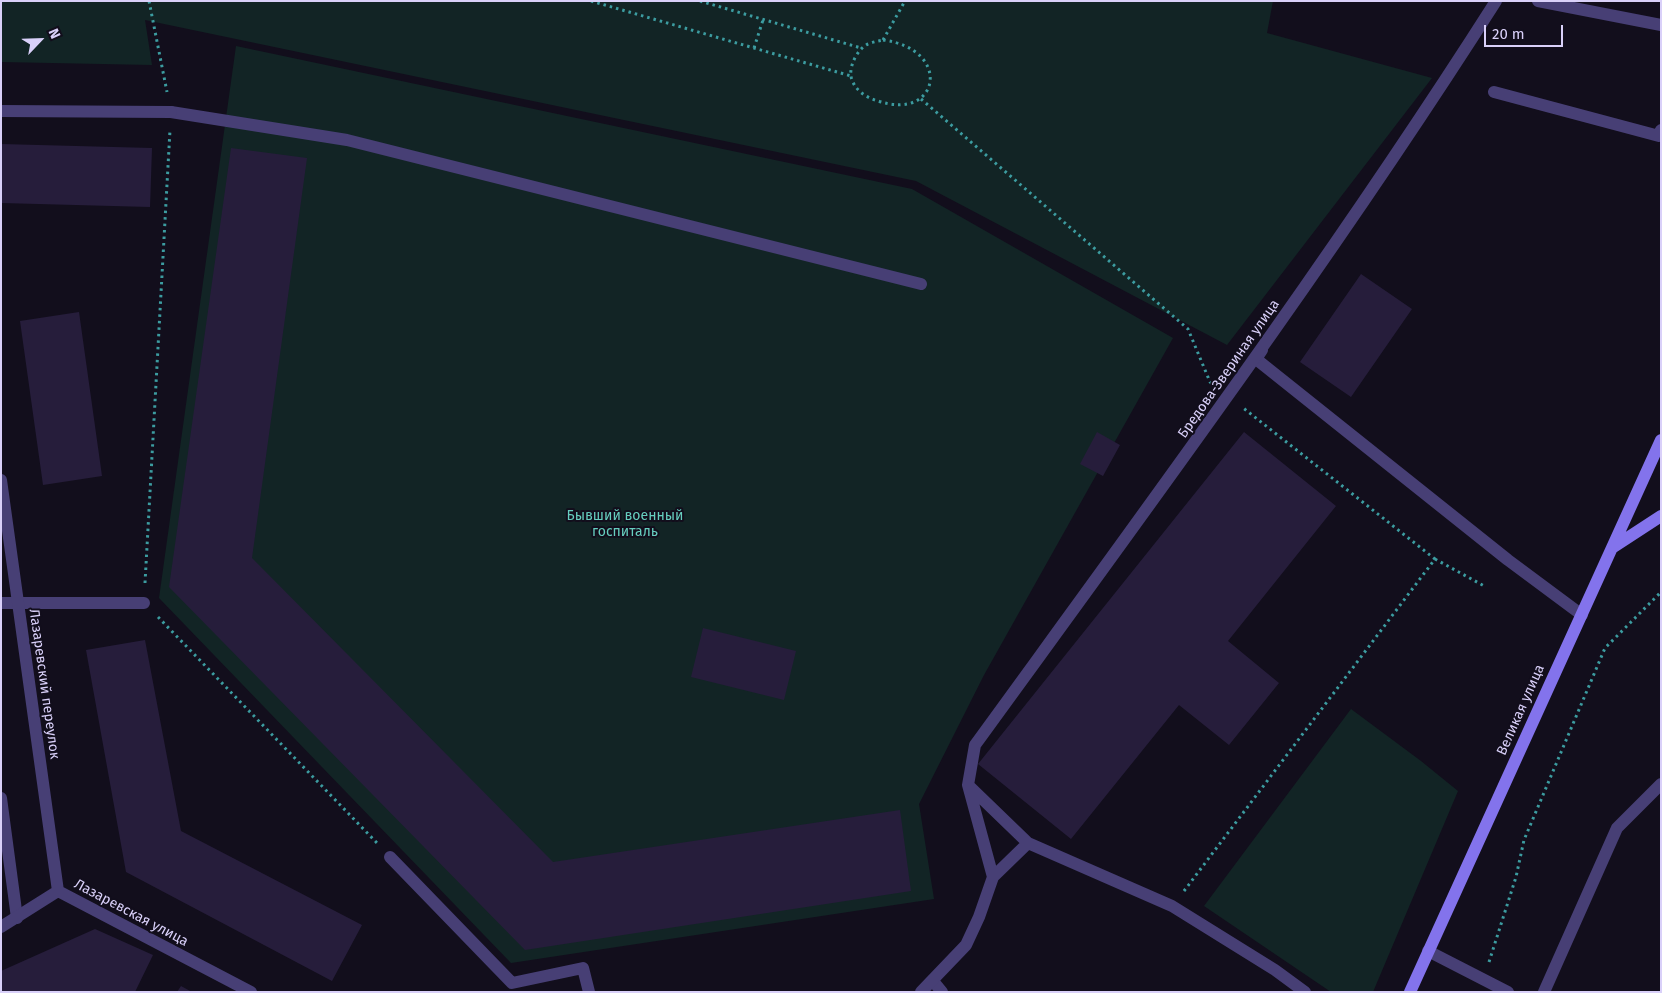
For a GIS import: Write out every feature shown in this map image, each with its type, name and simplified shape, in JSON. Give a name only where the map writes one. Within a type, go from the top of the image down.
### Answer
[{"type":"main road","name":"Великая улица","points":[[1410,992],[1661,440]]},
{"type":"main road","points":[[1612,548],[1661,516]]},
{"type":"street","name":"Бредова-Звериная улица","points":[[968,785],[974,745],[1256,359],[1443,84],[1496,1]]},
{"type":"street","points":[[1538,1],[1661,25]]},
{"type":"street","points":[[1494,92],[1659,136],[1661,130]]},
{"type":"street","points":[[1,111],[172,112],[347,140],[921,284]]},
{"type":"street","points":[[1256,359],[1508,560],[1582,615]]},
{"type":"street","name":"Лазаревский переулок","points":[[1,480],[58,891]]},
{"type":"street","points":[[1,603],[17,601],[144,603]]},
{"type":"street","points":[[1544,992],[1617,828],[1661,784]]},
{"type":"street","points":[[968,785],[1028,843],[1172,906],[1275,970],[1305,992]]},
{"type":"street","points":[[968,785],[993,877]]},
{"type":"street","points":[[1,798],[17,918]]},
{"type":"street","points":[[921,992],[934,981],[966,944],[979,917],[993,877],[1028,843]]},
{"type":"street","points":[[390,857],[512,982],[583,968],[588,992]]},
{"type":"street","name":"Лазаревская улица","points":[[1,927],[58,891],[251,992]]},
{"type":"street","points":[[1428,951],[1508,992]]},
{"type":"street","points":[[934,981],[942,992]]},
{"type":"path","points":[[150,1],[172,112],[144,603],[390,857]]},
{"type":"path","points":[[591,1],[851,76],[864,95],[887,104],[911,104],[921,99],[928,87],[930,72],[926,62],[916,50],[900,42],[883,40],[869,43],[861,48],[852,67],[851,76]]},
{"type":"path","points":[[700,1],[861,48]]},
{"type":"path","points":[[883,40],[905,1]]},
{"type":"path","points":[[754,48],[763,20]]},
{"type":"path","points":[[921,99],[1188,329],[1210,382],[1435,559],[1486,587]]},
{"type":"path","points":[[1172,906],[1435,559]]},
{"type":"path","points":[[1482,978],[1516,878],[1524,840],[1605,648],[1661,592]]},
{"type":"green space","points":[[1,1],[1273,1],[1267,33],[1432,78],[1227,345],[916,181],[145,20],[152,65],[1,62]]},
{"type":"green space","name":"Бывший военный госпиталь","points":[[236,46],[912,189],[1173,338],[984,675],[919,804],[934,899],[511,963],[159,598]]},
{"type":"green space","points":[[1351,709],[1458,791],[1373,992],[1331,992],[1204,906]]},
{"type":"building","points":[[1,144],[152,148],[150,207],[1,203]]},
{"type":"building","points":[[231,148],[307,158],[252,558],[553,862],[900,810],[911,891],[525,950],[169,587]]},
{"type":"building","points":[[1361,274],[1412,309],[1351,397],[1300,362]]},
{"type":"building","points":[[79,312],[102,476],[43,485],[20,321]]},
{"type":"building","points":[[1097,432],[1120,445],[1103,476],[1080,464]]},
{"type":"building","points":[[1244,432],[1336,506],[1228,641],[1279,683],[1229,745],[1179,705],[1071,839],[978,764]]},
{"type":"building","points":[[703,628],[796,651],[784,700],[691,677]]},
{"type":"building","points":[[145,640],[181,831],[362,925],[332,981],[126,872],[86,650]]},
{"type":"building","points":[[95,929],[153,955],[135,992],[1,992],[1,971]]},
{"type":"building","points":[[181,986],[192,992],[177,992]]}]
